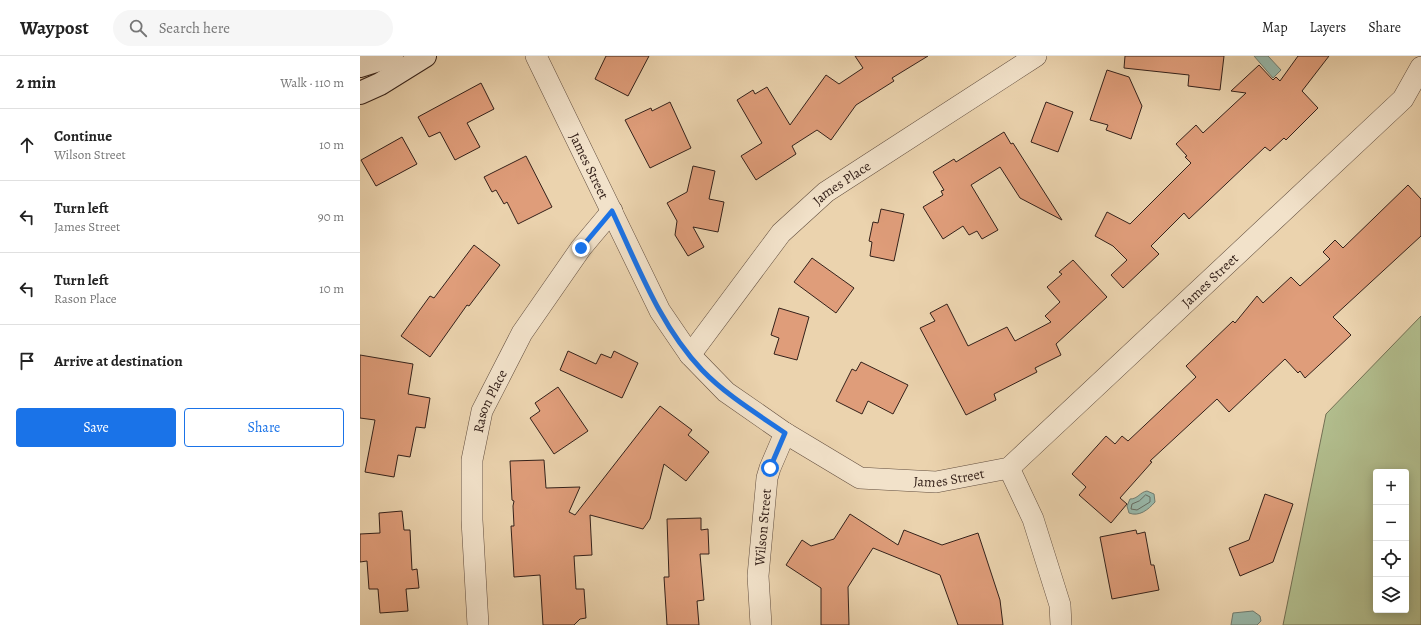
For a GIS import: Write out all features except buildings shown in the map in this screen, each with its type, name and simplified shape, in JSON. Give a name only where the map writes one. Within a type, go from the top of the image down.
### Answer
[{"type":"main road","points":[[360,66],[392,56]]},
{"type":"main road","points":[[360,93],[380,84],[425,56]]},
{"type":"street","name":"James Street","points":[[536,56],[660,311],[690,355],[726,392],[785,433],[860,478],[936,482],[1009,468],[1403,99],[1421,67]]},
{"type":"street","name":"James Place","points":[[690,355],[780,233],[826,192],[1036,56]]},
{"type":"street","name":"Rason Place","points":[[478,625],[472,520],[472,460],[482,411],[522,333],[581,248],[612,211]]},
{"type":"street","name":"Wilson Street","points":[[761,625],[758,576],[767,478],[785,433]]},
{"type":"street","points":[[1009,468],[1033,519],[1060,605],[1061,625]]},
{"type":"green space","points":[[1421,316],[1421,625],[1283,625],[1326,414]]},
{"type":"water","points":[[1254,56],[1268,56],[1281,70],[1273,78]]},
{"type":"water","points":[[1147,491],[1154,494],[1155,502],[1143,512],[1136,514],[1129,513],[1127,506],[1130,499],[1135,498]]},
{"type":"water","points":[[1253,611],[1260,616],[1261,621],[1257,625],[1231,625],[1233,613]]},
{"type":"route","points":[[581,248],[612,211],[667,324],[690,355],[702,370],[726,392],[785,433],[770,468]]}]
